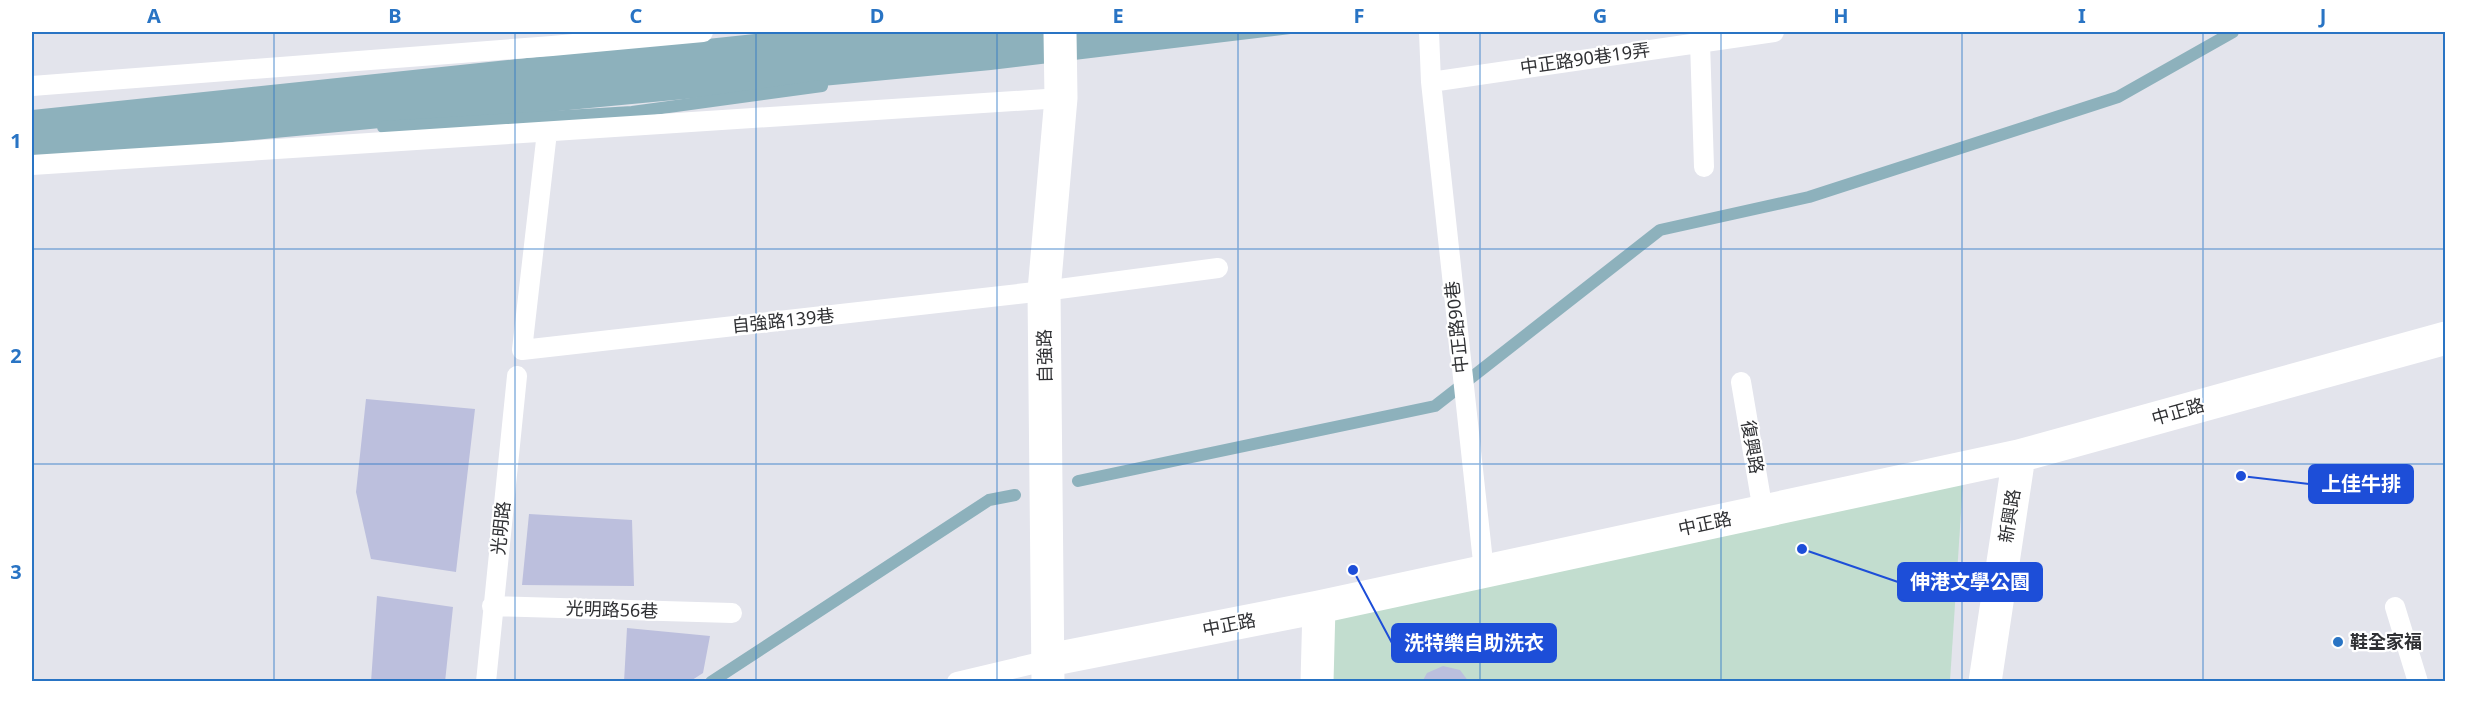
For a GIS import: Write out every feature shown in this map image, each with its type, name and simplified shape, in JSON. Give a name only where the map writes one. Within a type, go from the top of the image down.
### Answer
[{"type":"street","name":"自強路","points":[[1048,671],[1044,291],[1061,98],[1060,32]]},
{"type":"street","name":"中正路","points":[[1048,671],[1319,607],[2019,456],[2445,338]]},
{"type":"street","name":"新興路","points":[[1984,681],[2019,456]]},
{"type":"street","points":[[1317,681],[1319,607]]},
{"type":"lane","points":[[32,86],[553,39],[703,32]]},
{"type":"lane","name":"中正路90巷","points":[[1429,32],[1431,82],[1484,571]]},
{"type":"lane","name":"中正路90巷19弄","points":[[1431,82],[1774,32]]},
{"type":"lane","points":[[1700,42],[1704,167]]},
{"type":"lane","points":[[32,165],[1061,98]]},
{"type":"lane","name":"自強路139巷","points":[[547,132],[522,350],[1044,291],[1218,268]]},
{"type":"lane","name":"光明路","points":[[486,681],[517,376]]},
{"type":"lane","name":"復興路","points":[[1741,382],[1763,511]]},
{"type":"lane","name":"光明路56巷","points":[[492,606],[732,613]]},
{"type":"lane","points":[[2395,607],[2418,681]]},
{"type":"lane","name":"中正路","points":[[957,681],[1048,671]]},
{"type":"green space","points":[[1963,482],[1950,681],[1329,682],[1329,617]]},
{"type":"water","points":[[774,32],[1307,32],[991,70],[32,161],[32,110]]},
{"type":"building","points":[[366,399],[475,409],[456,572],[371,559],[356,492]]},
{"type":"building","points":[[529,514],[632,520],[634,586],[522,585]]},
{"type":"building","points":[[377,596],[453,607],[445,682],[371,682]]},
{"type":"building","points":[[627,628],[710,636],[703,673],[689,682],[624,682]]},
{"type":"building","points":[[1443,666],[1460,670],[1469,682],[1422,682],[1427,673]]},
{"type":"waterway","points":[[1078,481],[1435,406],[1660,230],[1809,197],[2118,97],[2233,32]]},
{"type":"waterway","points":[[383,127],[632,112],[822,86]]},
{"type":"waterway","points":[[711,682],[989,500],[1015,495]]},
{"type":"place","name":"上佳牛排","points":[[2241,476]]},
{"type":"place","name":"伸港文學公園","points":[[1802,549]]},
{"type":"place","name":"洗特樂自助洗衣","points":[[1353,570]]},
{"type":"place","name":"鞋全家福","points":[[2338,642]]}]
